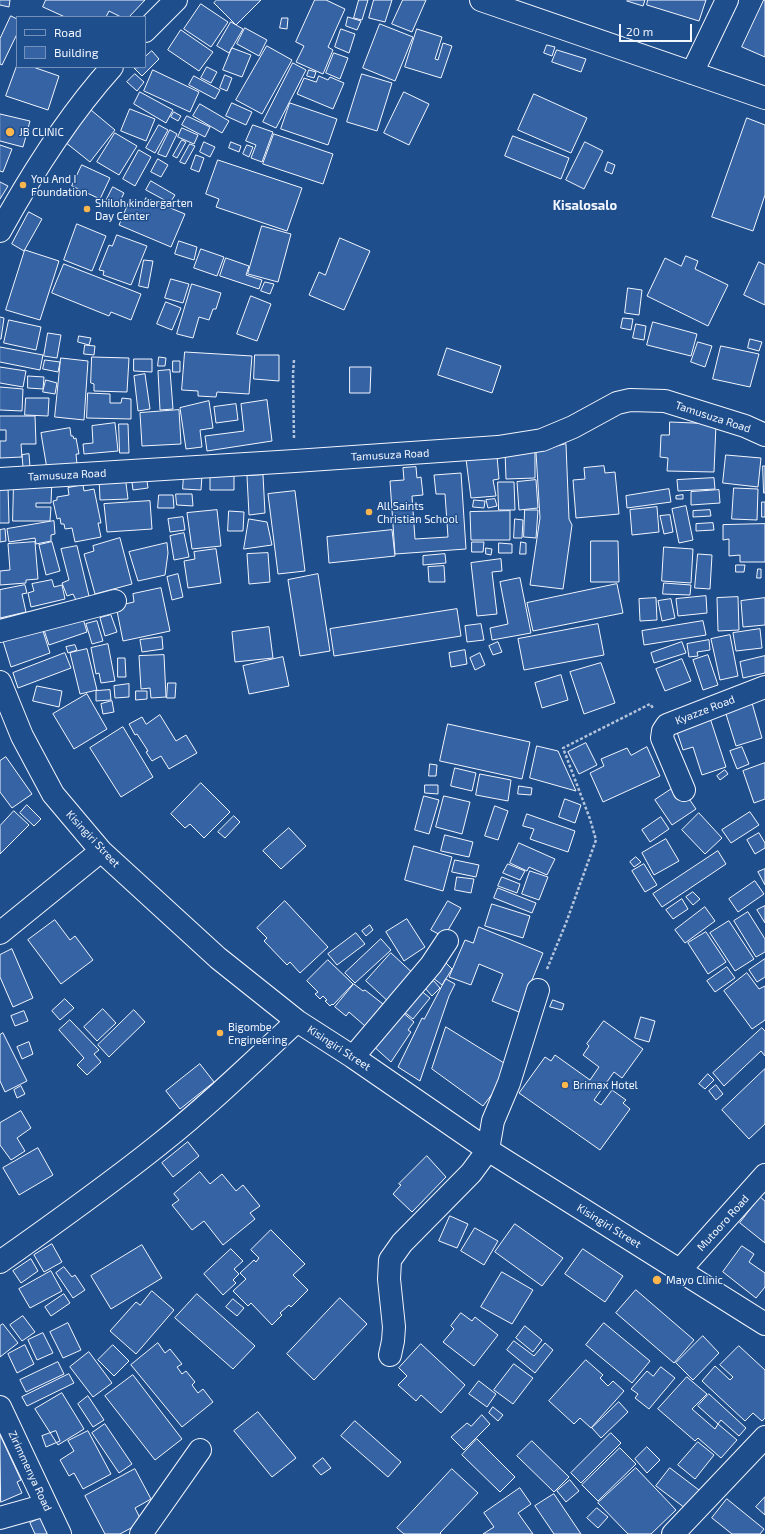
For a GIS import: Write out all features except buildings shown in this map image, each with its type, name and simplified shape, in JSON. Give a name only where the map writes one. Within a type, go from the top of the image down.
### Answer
[{"type":"street","points":[[146,30],[176,0]]},
{"type":"street","points":[[481,0],[765,98]]},
{"type":"street","points":[[692,73],[727,0]]},
{"type":"street","points":[[0,231],[44,156],[75,112],[111,68]]},
{"type":"street","name":"Tamusuza Road","points":[[0,479],[498,447],[542,440],[573,427],[617,403],[630,400],[665,401],[745,426],[765,435]]},
{"type":"street","points":[[0,632],[115,601]]},
{"type":"street","name":"Kisingiri Street","points":[[0,682],[22,736],[53,794],[101,851],[218,958],[297,1021],[353,1057],[488,1150],[765,1324]]},
{"type":"street","name":"Kyazze Road","points":[[684,790],[662,738],[666,725],[765,687]]},
{"type":"street","points":[[0,933],[101,851]]},
{"type":"street","points":[[353,1057],[431,965],[447,941]]},
{"type":"street","points":[[390,1355],[394,1327],[389,1279],[390,1260],[402,1243],[471,1173],[488,1150],[493,1121],[509,1083],[538,990]]},
{"type":"street","points":[[0,1262],[83,1203],[161,1143],[217,1096],[297,1021]]},
{"type":"street","name":"Mutooro Road","points":[[680,1270],[765,1175]]},
{"type":"street","name":"Zirimmenya Road","points":[[0,1407],[60,1534]]},
{"type":"street","points":[[673,1534],[765,1437]]},
{"type":"street","points":[[141,1534],[200,1450]]},
{"type":"street","points":[[0,1518],[46,1506]]},
{"type":"path","points":[[294,360],[293,411],[295,461]]},
{"type":"path","points":[[538,990],[566,922],[596,840],[590,819],[563,748],[650,704],[664,728]]},
{"type":"place","name":"JB CLINIC","points":[[10,132]]},
{"type":"place","name":"You And I Foundation","points":[[23,185]]},
{"type":"place","name":"Shiloh kindergarten Day Center","points":[[87,209]]},
{"type":"place","name":"All Saints Christian School","points":[[369,512]]},
{"type":"place","name":"Bigombe Engineering","points":[[220,1033]]},
{"type":"place","name":"Brimax Hotel","points":[[565,1085]]},
{"type":"place","name":"Mayo Clinic","points":[[657,1280]]},
{"type":"district","name":"Kisalosalo","points":[[585,206]]}]
